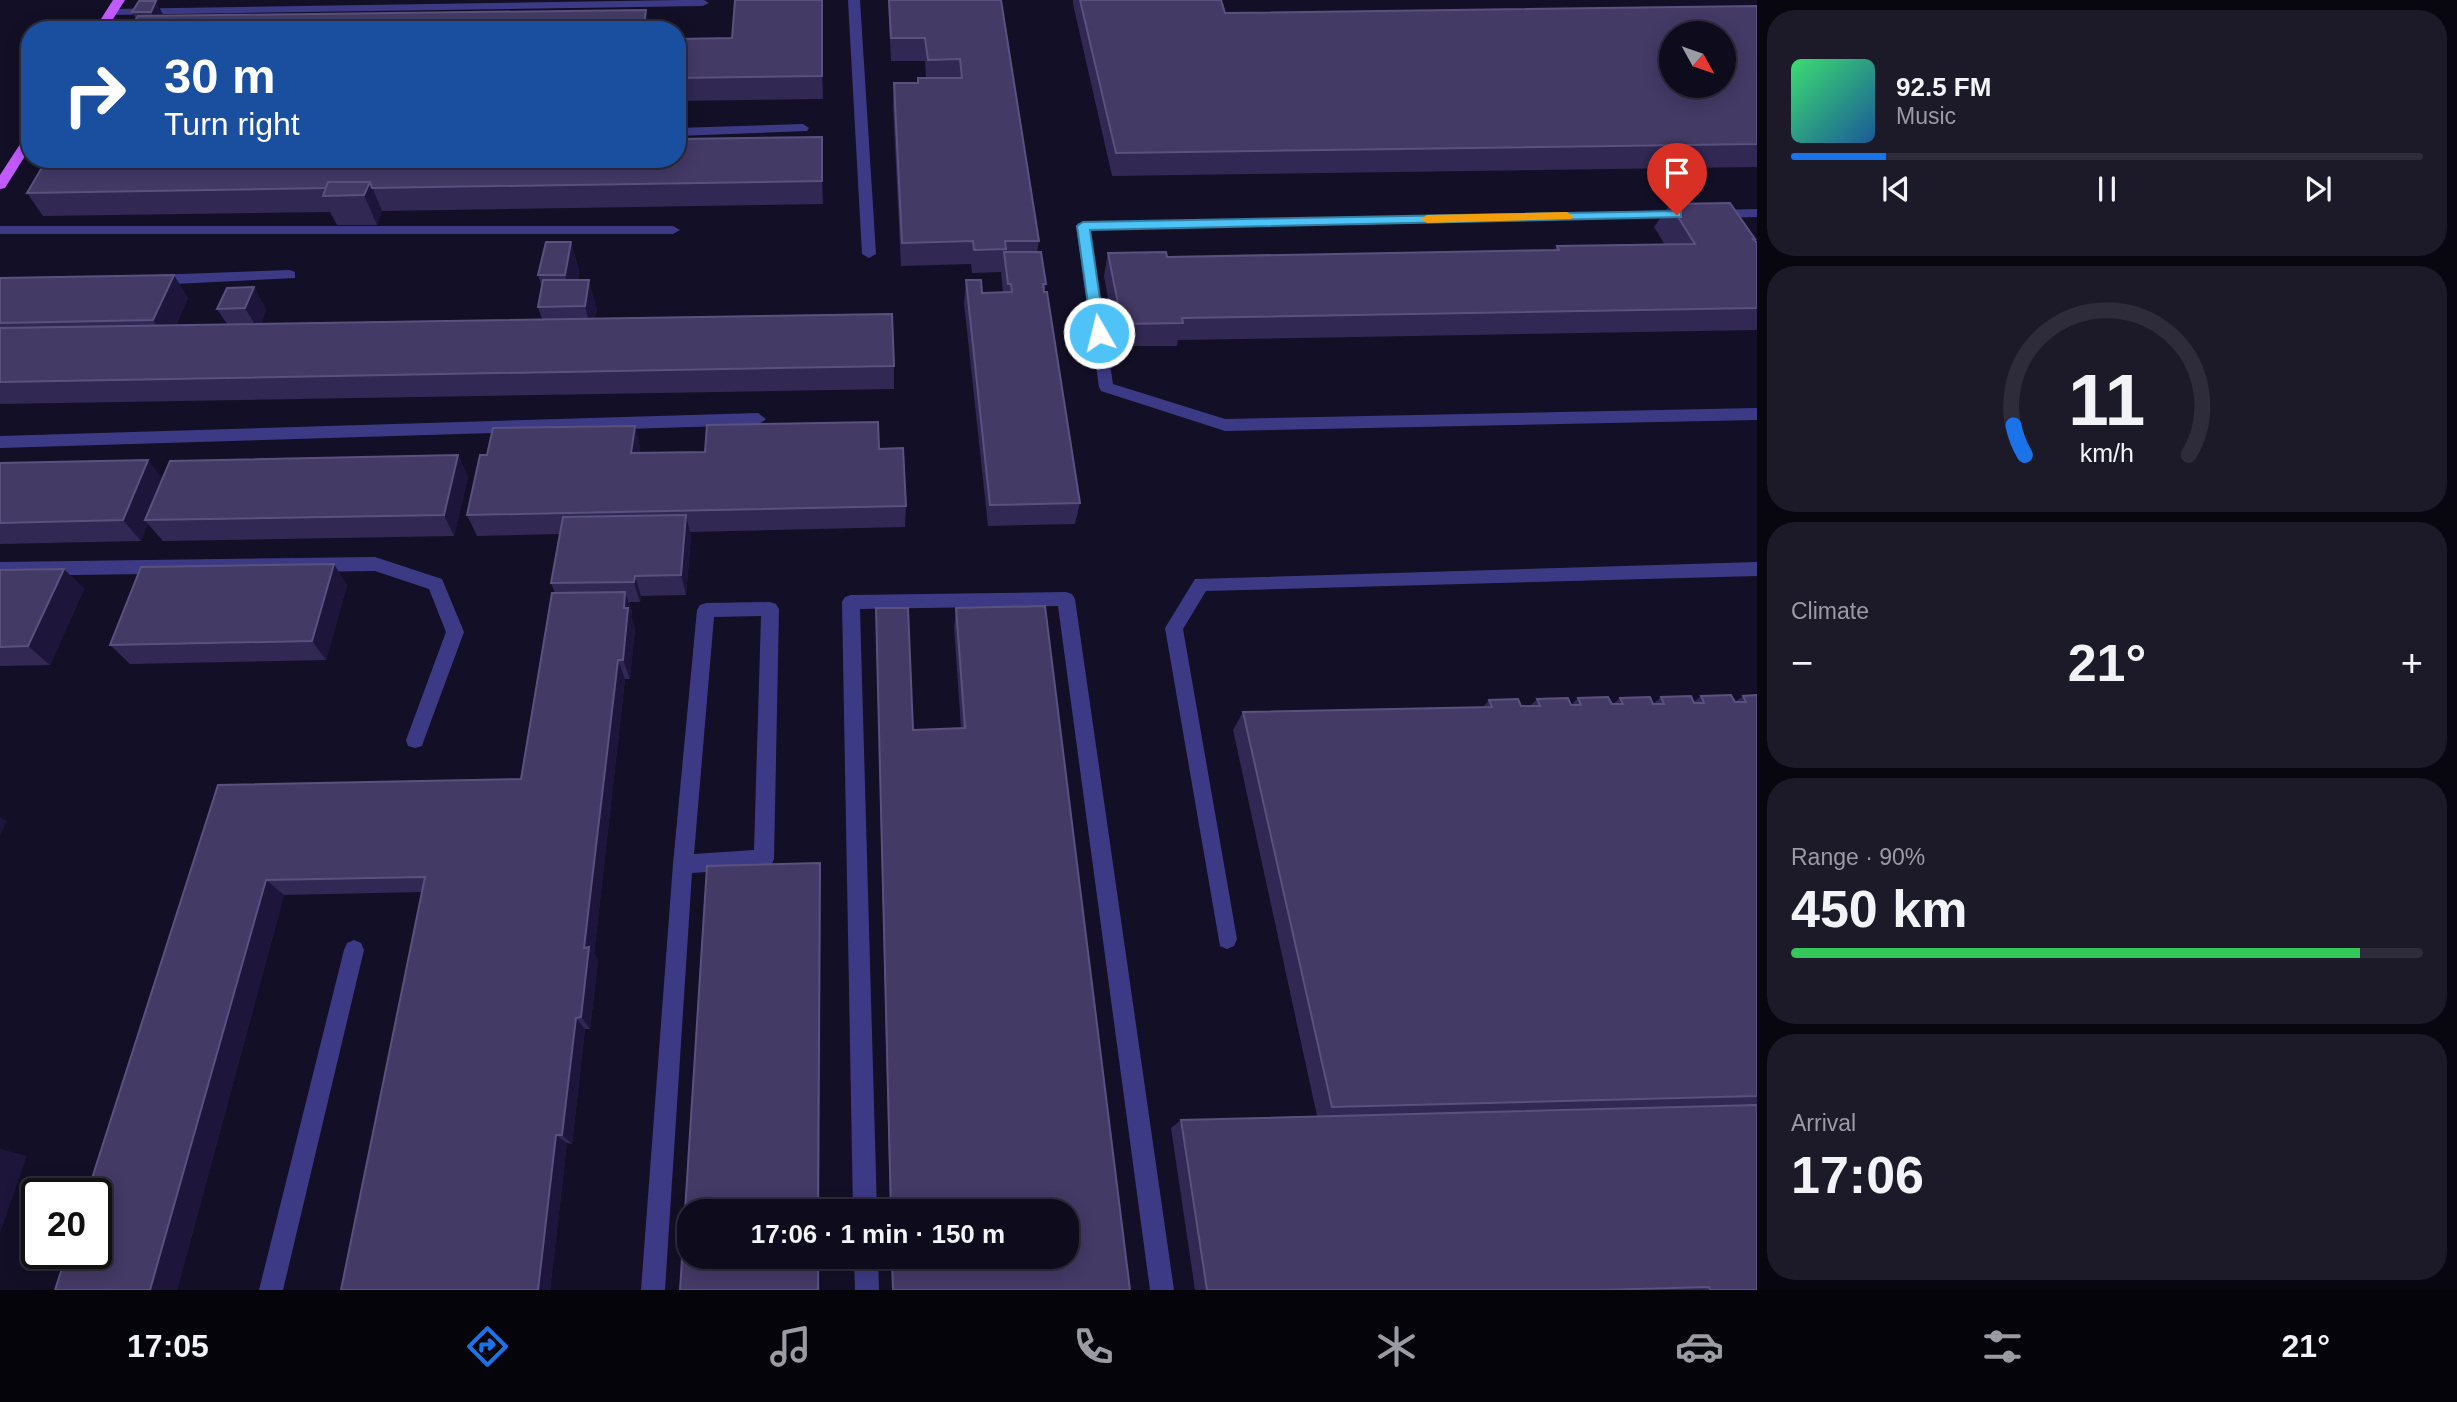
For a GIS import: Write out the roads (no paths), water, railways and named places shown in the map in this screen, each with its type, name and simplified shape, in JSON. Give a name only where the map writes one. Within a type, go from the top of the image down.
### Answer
[{"type":"main road","points":[[106,21],[119,0]]},
{"type":"main road","points":[[0,185],[21,154]]},
{"type":"lane","points":[[854,0],[869,254]]},
{"type":"lane","points":[[111,12],[703,2]]},
{"type":"lane","points":[[686,132],[803,128]]},
{"type":"lane","points":[[1757,213],[1083,226],[1106,387],[1225,425],[1757,414]]},
{"type":"lane","points":[[0,230],[673,230]]},
{"type":"lane","points":[[143,281],[290,275]]},
{"type":"lane","points":[[0,442],[758,419]]},
{"type":"lane","points":[[0,569],[375,564],[436,584],[455,632],[415,740]]},
{"type":"lane","points":[[1227,939],[1174,628],[1201,584],[1757,569]]},
{"type":"lane","points":[[865,1199],[851,602],[1066,599],[1162,1290]]},
{"type":"lane","points":[[653,1290],[683,864],[706,610],[770,609],[764,859],[683,864]]},
{"type":"lane","points":[[271,1290],[354,950]]},
{"type":"lane","points":[[866,1269],[867,1290]]}]
